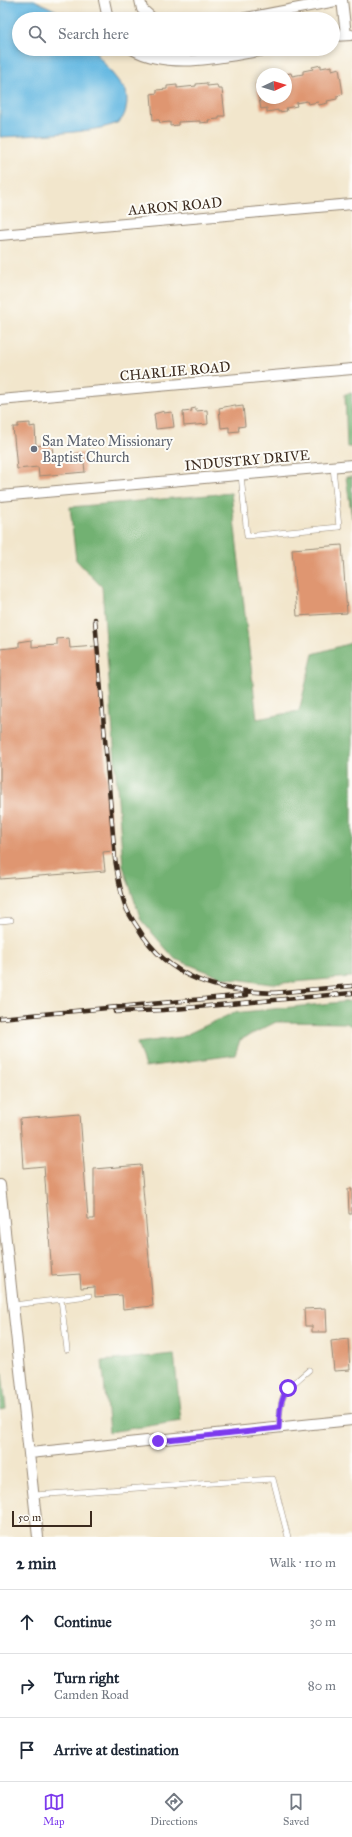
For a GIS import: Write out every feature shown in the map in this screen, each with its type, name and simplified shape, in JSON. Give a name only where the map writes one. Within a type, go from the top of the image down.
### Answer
[{"type":"street","points":[[104,0],[107,12]]},
{"type":"street","points":[[140,0],[142,9],[145,12]]},
{"type":"street","points":[[281,12],[342,0],[349,35]]},
{"type":"street","points":[[151,56],[186,60],[200,60],[223,56]]},
{"type":"street","name":"AARON ROAD","points":[[0,235],[352,204]]},
{"type":"street","name":"CHARLIE ROAD","points":[[0,400],[352,370]]},
{"type":"street","name":"INDUSTRY DRIVE","points":[[0,496],[352,465]]},
{"type":"street","points":[[0,1185],[38,1537]]},
{"type":"street","points":[[30,1453],[352,1420]]},
{"type":"lane","points":[[241,475],[247,536],[340,527],[333,467]]},
{"type":"lane","points":[[0,921],[11,920]]},
{"type":"lane","points":[[13,1304],[89,1296]]},
{"type":"lane","points":[[61,1300],[67,1350]]},
{"type":"lane","points":[[279,1428],[280,1404],[282,1396],[288,1388],[309,1370]]},
{"type":"lane","points":[[34,1495],[273,1479],[288,1537]]},
{"type":"green space","points":[[352,393],[352,447],[347,447],[345,394]]},
{"type":"green space","points":[[346,477],[352,477],[352,518]]},
{"type":"green space","points":[[231,493],[257,719],[299,711],[313,654],[351,643],[352,629],[352,977],[271,984],[221,977],[175,959],[141,920],[123,866],[102,587],[76,560],[70,507]]},
{"type":"green space","points":[[352,1001],[352,1026],[346,1023],[276,1022],[240,1040],[235,1055],[145,1067],[137,1043],[181,1037],[233,1013]]},
{"type":"green space","points":[[174,1354],[181,1421],[109,1432],[102,1361]]},
{"type":"green space","points":[[0,1356],[6,1409],[0,1410]]},
{"type":"water","points":[[0,0],[34,0],[59,12],[12,12],[12,56],[98,56],[126,91],[127,98],[125,114],[121,120],[114,124],[100,128],[45,135],[0,137]]},
{"type":"building","points":[[321,65],[321,68],[332,66],[332,70],[339,68],[343,94],[337,96],[337,99],[327,101],[328,103],[319,105],[318,102],[308,104],[307,101],[296,103],[297,106],[286,108],[287,111],[278,112],[278,110],[267,112],[267,108],[261,109],[260,104],[292,104],[292,76],[303,74],[303,71],[313,69],[312,67]]},
{"type":"building","points":[[207,83],[207,86],[217,85],[218,89],[222,89],[225,116],[219,116],[219,119],[208,120],[209,122],[178,122],[178,125],[170,126],[170,122],[160,123],[159,120],[153,120],[151,94],[157,93],[157,90],[167,89],[167,86],[177,85],[177,88]]},
{"type":"building","points":[[235,405],[235,407],[243,406],[245,426],[238,427],[239,431],[229,432],[229,427],[221,428],[219,408]]},
{"type":"building","points":[[196,408],[196,411],[207,410],[208,424],[184,426],[183,412],[192,411],[191,409]]},
{"type":"building","points":[[164,411],[164,413],[172,412],[174,427],[156,429],[154,414]]},
{"type":"building","name":"San Mateo Missionary Baptist Church","points":[[30,423],[30,427],[35,426],[36,446],[52,444],[53,456],[83,453],[85,472],[39,476],[38,467],[17,469],[13,427],[18,427],[18,424]]},
{"type":"building","points":[[342,545],[347,613],[297,616],[292,549]]},
{"type":"building","points":[[69,638],[70,648],[96,646],[113,851],[103,852],[105,871],[0,879],[0,649],[19,647],[19,642],[32,640],[32,647],[57,645],[57,639]]},
{"type":"building","points":[[80,1114],[88,1219],[94,1219],[94,1169],[141,1165],[153,1306],[123,1309],[122,1295],[95,1297],[95,1287],[81,1288],[80,1274],[52,1276],[44,1166],[23,1168],[20,1119]]},
{"type":"building","points":[[348,1189],[352,1189],[352,1214],[349,1214]]},
{"type":"building","points":[[326,1308],[327,1332],[312,1332],[312,1326],[305,1326],[304,1309]]},
{"type":"building","points":[[348,1339],[350,1370],[334,1371],[331,1341]]},
{"type":"railway","points":[[95,619],[115,859],[121,891],[127,910],[151,946],[165,960],[181,971],[198,980],[216,986],[236,990],[277,993]]},
{"type":"railway","points":[[273,993],[352,986]]},
{"type":"railway","points":[[115,1012],[163,1010],[352,993]]},
{"type":"railway","points":[[0,1018],[247,995]]},
{"type":"place","name":"San Mateo Missionary Baptist Church","points":[[34,449]]},
{"type":"route","points":[[158,1441],[279,1428],[280,1404],[282,1396],[288,1388]]}]
